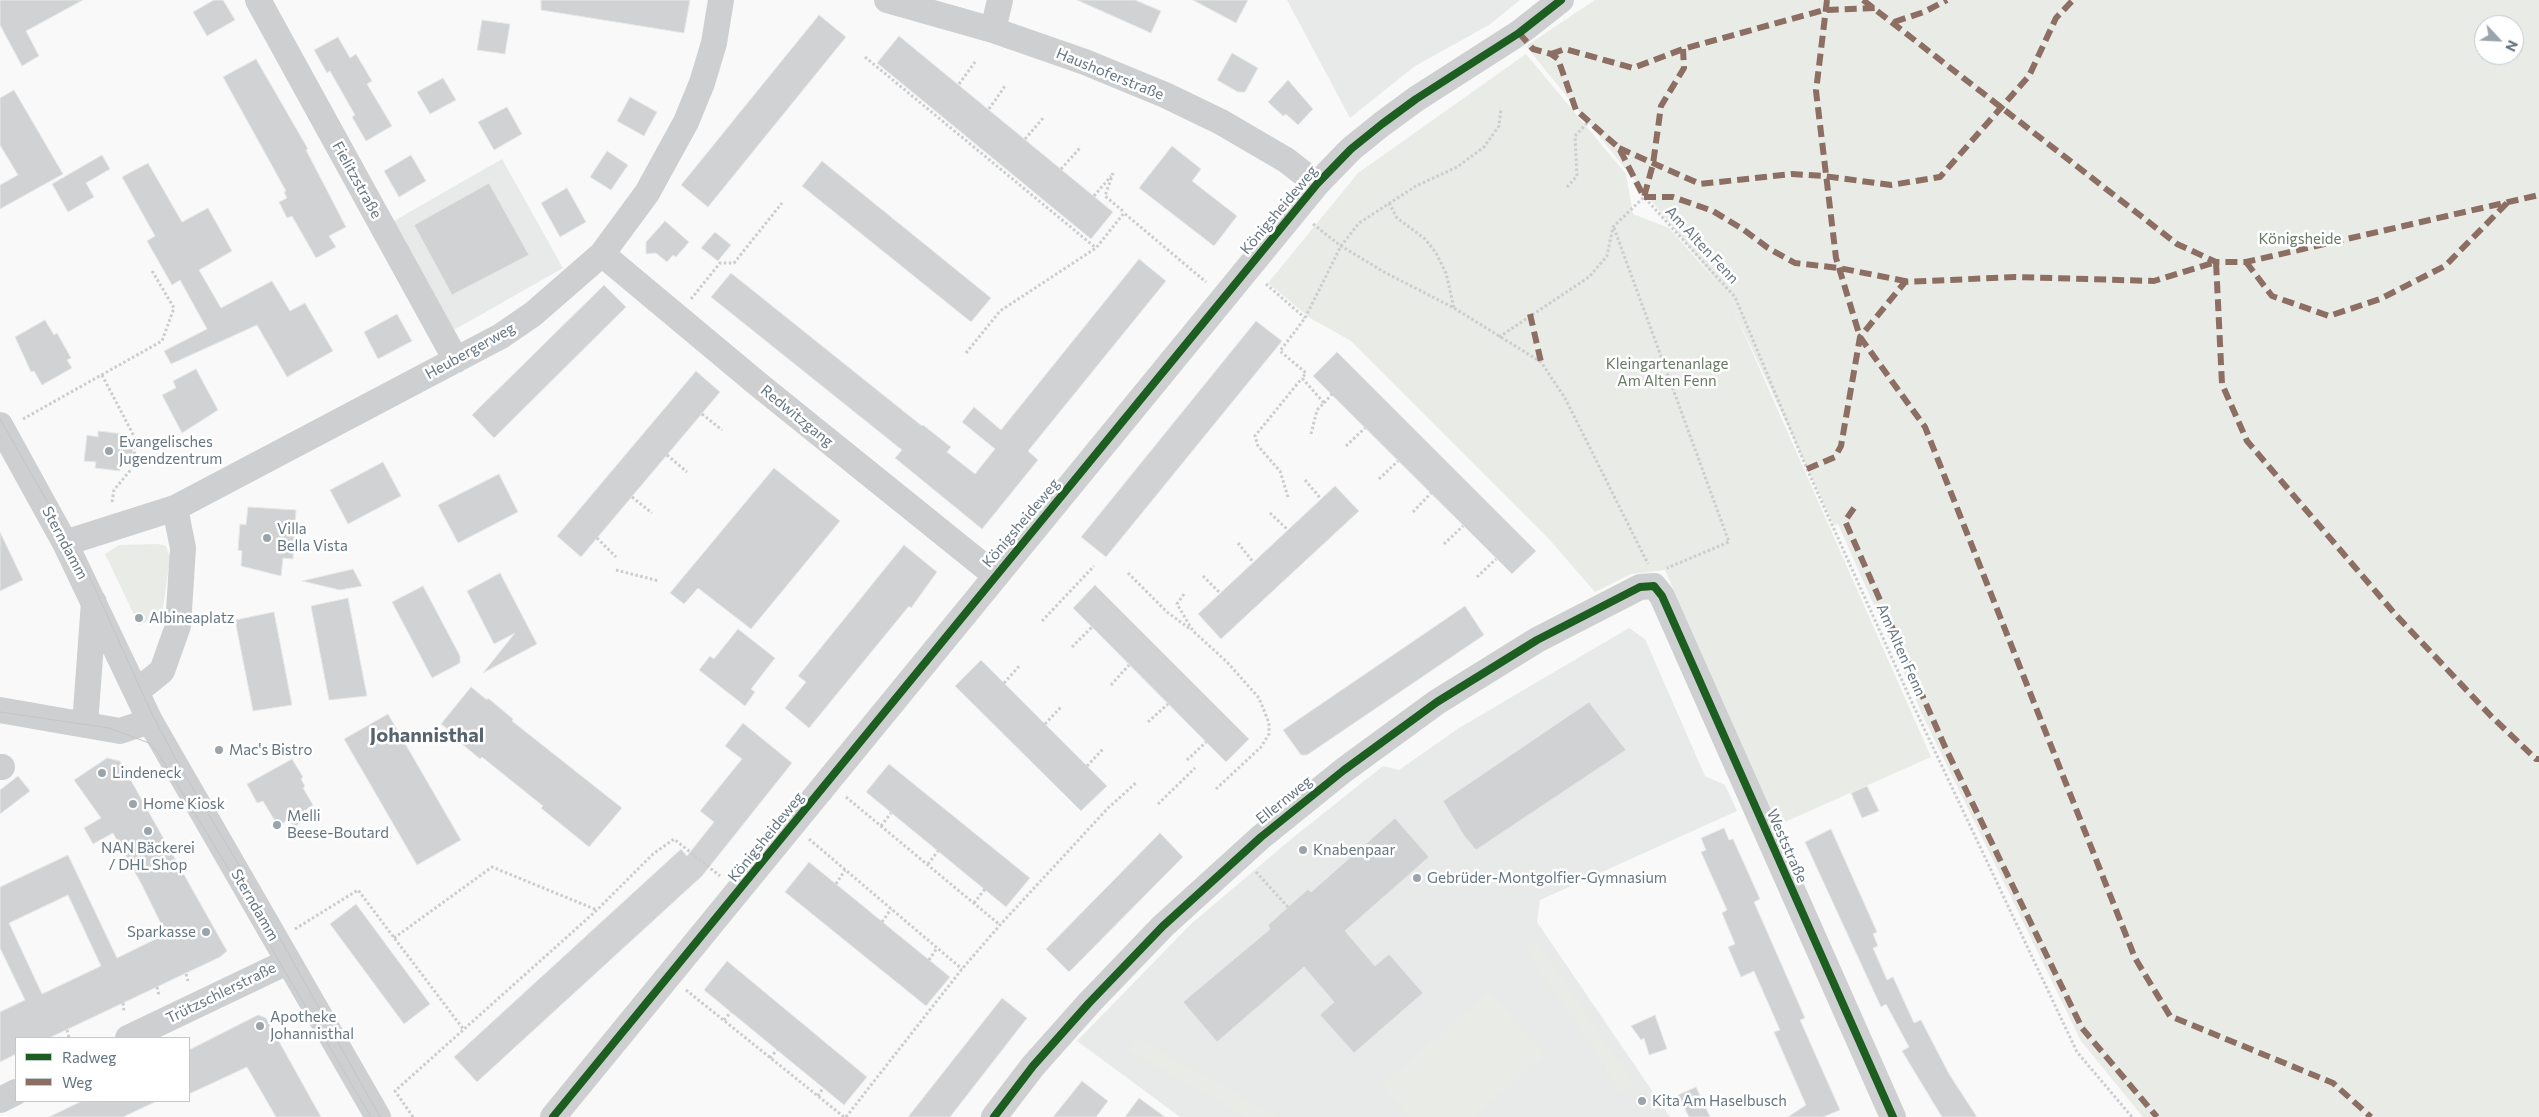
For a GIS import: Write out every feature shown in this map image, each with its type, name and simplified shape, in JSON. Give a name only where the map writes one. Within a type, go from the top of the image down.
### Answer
[{"type":"street","name":"Fielitzstraße","points":[[258,0],[456,360]]},
{"type":"street","name":"Heubergerweg","points":[[65,543],[175,508],[501,336],[533,314],[602,254],[646,193],[686,122],[702,83],[714,43],[721,0]]},
{"type":"street","name":"Haushoferstraße","points":[[887,0],[993,30],[1085,62],[1173,99],[1221,122],[1286,160],[1317,184]]},
{"type":"street","points":[[993,30],[1000,0]]},
{"type":"street","name":"Königsheideweg","points":[[556,1116],[1317,184],[1351,149],[1382,124],[1416,99],[1519,32],[1560,0]]},
{"type":"street","name":"Redwitzgang","points":[[602,254],[996,576]]},
{"type":"street","name":"Sterndamm","points":[[2,428],[65,543],[150,720],[378,1117]]},
{"type":"street","points":[[136,691],[162,671],[178,626],[183,548],[175,508]]},
{"type":"street","name":"Weststraße","points":[[1653,579],[1662,596],[1882,1113]]},
{"type":"street","name":"Ellernweg","points":[[994,1117],[1033,1066],[1102,989],[1163,926],[1261,837],[1344,770],[1437,702],[1537,640],[1653,579]]},
{"type":"street","points":[[85,726],[94,601]]},
{"type":"street","points":[[0,710],[120,731],[150,720]]},
{"type":"street","name":"Trützschlerstraße","points":[[130,1037],[282,951]]},
{"type":"street","points":[[0,1100],[15,1092]]},
{"type":"path","points":[[865,57],[1096,248]]},
{"type":"path","points":[[959,84],[975,62]]},
{"type":"path","points":[[989,109],[1005,86]]},
{"type":"path","points":[[1288,497],[1280,471],[1258,446],[1255,436],[1306,372],[1280,350],[1305,318],[1341,246],[1359,223],[1416,186],[1457,167],[1484,147],[1499,126],[1501,108]]},
{"type":"path","points":[[1025,139],[1044,117]]},
{"type":"path","points":[[1567,187],[1577,176],[1575,136],[1589,121]]},
{"type":"path","points":[[1061,169],[1080,148]]},
{"type":"path","points":[[1094,196],[1113,173],[1105,196],[1223,297]]},
{"type":"path","points":[[677,317],[720,263],[734,263],[782,203]]},
{"type":"path","points":[[1389,203],[1397,218],[1425,240],[1436,253],[1446,273],[1454,308]]},
{"type":"path","points":[[1296,210],[1341,246],[1384,272],[1454,308],[1541,362],[1565,398],[1653,579],[1664,569],[1729,542],[1613,227]]},
{"type":"path","points":[[966,353],[1000,311],[1096,248],[1124,212]]},
{"type":"path","points":[[1499,336],[1589,277],[1607,256],[1613,227]]},
{"type":"path","points":[[2,428],[162,341],[174,308],[151,269]]},
{"type":"path","points":[[1248,269],[1305,318]]},
{"type":"path","points":[[102,375],[136,440],[133,467],[114,490],[112,502]]},
{"type":"path","points":[[1302,378],[1324,402]]},
{"type":"path","points":[[1312,434],[1317,410],[1332,394]]},
{"type":"path","points":[[702,414],[722,430]]},
{"type":"path","points":[[1346,446],[1365,428]]},
{"type":"path","points":[[667,455],[687,472]]},
{"type":"path","points":[[1379,479],[1398,461]]},
{"type":"path","points":[[1305,480],[1321,499]]},
{"type":"path","points":[[1413,512],[1431,493]]},
{"type":"path","points":[[632,497],[652,513]]},
{"type":"path","points":[[1270,513],[1288,530]]},
{"type":"path","points":[[1444,544],[1463,526]]},
{"type":"path","points":[[597,538],[616,557]]},
{"type":"path","points":[[1238,543],[1253,562]]},
{"type":"path","points":[[1477,577],[1496,559]]},
{"type":"path","points":[[1042,621],[1094,566]]},
{"type":"path","points":[[616,570],[659,581]]},
{"type":"path","points":[[1128,573],[1167,612],[1193,631],[1227,662],[1259,698],[1269,723],[1269,734],[1261,747],[1216,789]]},
{"type":"path","points":[[1203,576],[1220,593]]},
{"type":"path","points":[[1184,594],[1177,604],[1193,631]]},
{"type":"path","points":[[1072,647],[1092,627]]},
{"type":"path","points":[[1004,683],[1020,665]]},
{"type":"path","points":[[1111,685],[1130,665]]},
{"type":"path","points":[[1148,722],[1168,704]]},
{"type":"path","points":[[1046,724],[1061,707]]},
{"type":"path","points":[[1187,760],[1206,742]]},
{"type":"path","points":[[1087,766],[1103,749]]},
{"type":"path","points":[[1158,804],[1195,768]]},
{"type":"path","points":[[828,782],[1000,925]]},
{"type":"path","points":[[670,976],[845,1117],[962,969],[1000,925],[1108,808],[1136,782]]},
{"type":"path","points":[[881,826],[891,813]]},
{"type":"path","points":[[793,826],[962,969]]},
{"type":"path","points":[[413,1117],[395,1091],[597,910],[652,854],[674,838],[740,891]]},
{"type":"path","points":[[928,864],[938,851]]},
{"type":"path","points":[[394,938],[492,867],[597,910]]},
{"type":"path","points":[[836,884],[845,870]]},
{"type":"path","points":[[1263,880],[1288,907]]},
{"type":"path","points":[[974,903],[985,889]]},
{"type":"path","points":[[282,951],[358,890],[464,1030]]},
{"type":"path","points":[[882,922],[891,909]]},
{"type":"path","points":[[929,960],[936,948]]},
{"type":"path","points":[[186,974],[188,981]]},
{"type":"path","points":[[158,987],[159,995]]},
{"type":"path","points":[[123,1003],[124,1012]]},
{"type":"path","points":[[724,1020],[731,1012]]},
{"type":"path","points":[[66,1030],[70,1037]]},
{"type":"path","points":[[770,1058],[777,1050]]},
{"type":"path","points":[[818,1096],[823,1088]]},
{"type":"shaded area","points":[[1287,0],[1520,0],[1489,25],[1415,66],[1350,118]]},
{"type":"shaded area","points":[[502,159],[563,268],[454,330],[392,222]]},
{"type":"shaded area","name":"Gebrüder-Montgolfier-Gymnasium","points":[[1629,628],[1645,639],[1705,776],[1725,785],[1737,811],[1540,900],[1537,922],[1670,1117],[1180,1117],[1077,1041],[1191,924],[1290,840],[1383,766],[1399,770],[1459,728]]},
{"type":"green space","points":[[1595,0],[2539,0],[2539,1117],[2143,1117],[2081,1041],[1922,714],[1838,524],[1834,525],[1731,304],[1931,757],[1778,825],[1665,570],[1631,574],[1595,592],[1548,538],[1351,341],[1310,318],[1268,283],[1358,173],[1526,54],[1626,174],[1633,214],[1669,228],[1718,283],[1526,46]]},
{"type":"green space","points":[[158,544],[166,546],[170,558],[162,615],[139,625],[105,554],[119,545]]},
{"type":"green space","points":[[1537,941],[1618,1061],[1620,1060],[1636,1083],[1621,1094],[1605,1070],[1607,1069],[1525,949]]},
{"type":"green space","points":[[1489,991],[1545,1055],[1475,1117],[1409,1117],[1382,1085]]},
{"type":"green space","points":[[1137,1038],[1278,1117],[1246,1117],[1129,1051]]},
{"type":"building","points":[[0,0],[83,0],[26,31],[39,56],[22,66],[0,25]]},
{"type":"building","points":[[214,0],[223,0],[235,20],[207,36],[193,12]]},
{"type":"building","points":[[541,0],[690,0],[684,33],[541,10]]},
{"type":"building","points":[[1077,0],[1135,0],[1161,11],[1151,33]]},
{"type":"building","points":[[1193,0],[1248,0],[1236,23]]},
{"type":"building","points":[[819,15],[846,37],[708,207],[681,185]]},
{"type":"building","points":[[482,20],[510,24],[505,54],[477,50]]},
{"type":"building","points":[[899,36],[1113,212],[1091,239],[877,63]]},
{"type":"building","points":[[338,37],[350,58],[356,54],[372,81],[367,84],[392,126],[366,141],[352,117],[355,115],[330,71],[327,73],[314,50]]},
{"type":"building","points":[[1232,53],[1258,68],[1245,92],[1238,92],[1217,80]]},
{"type":"building","points":[[256,59],[308,149],[306,150],[346,227],[329,236],[336,247],[316,258],[292,216],[287,218],[279,202],[287,198],[284,192],[286,191],[223,77]]},
{"type":"building","points":[[443,78],[456,100],[430,114],[417,92]]},
{"type":"building","points":[[1288,80],[1313,109],[1298,125],[1286,114],[1283,116],[1268,102]]},
{"type":"building","points":[[14,90],[63,174],[0,209],[0,185],[18,175],[0,145],[0,98]]},
{"type":"building","points":[[630,97],[657,112],[644,136],[617,121]]},
{"type":"building","points":[[507,107],[522,134],[494,150],[478,122]]},
{"type":"building","points":[[1172,146],[1201,169],[1192,181],[1237,216],[1214,246],[1139,188]]},
{"type":"building","points":[[607,151],[628,165],[611,190],[590,177]]},
{"type":"building","points":[[102,155],[110,169],[86,183],[94,197],[68,212],[52,184]]},
{"type":"building","points":[[411,155],[426,181],[399,197],[384,171]]},
{"type":"building","points":[[822,161],[991,298],[971,322],[802,186]]},
{"type":"building","points":[[148,163],[182,222],[208,208],[232,251],[199,270],[221,308],[272,281],[290,311],[305,303],[333,351],[287,377],[257,325],[171,364],[164,351],[207,329],[180,280],[172,285],[147,241],[155,236],[122,177]]},
{"type":"building","points":[[489,183],[529,255],[452,295],[414,225]]},
{"type":"building","points":[[567,188],[586,222],[560,237],[541,203]]},
{"type":"building","points":[[665,221],[689,242],[676,257],[673,255],[667,262],[656,253],[646,254],[646,242]]},
{"type":"building","points":[[715,232],[731,245],[718,261],[701,248]]},
{"type":"building","points":[[1139,259],[1166,281],[1028,451],[1038,460],[982,529],[895,458],[902,450],[711,297],[731,273],[922,426],[951,447],[947,452],[975,474],[995,449],[962,422],[974,407],[1001,430]]},
{"type":"building","points":[[604,285],[626,307],[494,438],[472,415]]},
{"type":"building","points":[[397,314],[412,341],[378,359],[364,332]]},
{"type":"building","points":[[45,320],[54,335],[57,333],[71,358],[67,360],[72,368],[42,385],[34,371],[31,372],[15,337]]},
{"type":"building","points":[[1256,321],[1282,341],[1106,557],[1081,537]]},
{"type":"building","points":[[1337,352],[1536,551],[1512,574],[1313,376]]},
{"type":"building","points":[[196,369],[218,410],[182,433],[162,395],[176,388],[173,381]]},
{"type":"building","points":[[696,371],[720,392],[581,557],[557,536]]},
{"type":"building","name":"Evangelisches Jugendzentrum","points":[[98,431],[124,434],[123,440],[134,441],[131,466],[120,465],[120,471],[95,468],[96,462],[84,461],[87,435],[98,437]]},
{"type":"building","points":[[383,462],[401,496],[348,524],[330,490]]},
{"type":"building","points":[[774,468],[840,521],[751,629],[698,588],[684,604],[670,593]]},
{"type":"building","points":[[499,474],[518,512],[458,543],[438,505]]},
{"type":"building","points":[[1335,486],[1359,511],[1221,639],[1198,614]]},
{"type":"building","name":"Villa Bella Vista","points":[[248,507],[296,510],[293,559],[283,558],[281,576],[241,566],[242,551],[238,550],[240,524],[246,525]]},
{"type":"building","points":[[0,532],[23,580],[0,591]]},
{"type":"building","points":[[904,545],[937,572],[911,608],[909,606],[809,728],[785,708],[806,682],[798,676]]},
{"type":"building","points":[[353,569],[362,586],[340,590],[302,581]]},
{"type":"building","points":[[500,573],[537,644],[483,673],[515,633],[494,644],[467,591]]},
{"type":"building","points":[[1095,585],[1249,739],[1226,762],[1073,608]]},
{"type":"building","points":[[423,586],[460,656],[460,663],[432,678],[392,602]]},
{"type":"building","points":[[348,598],[367,696],[329,700],[311,606]]},
{"type":"building","points":[[1465,606],[1484,635],[1307,755],[1301,755],[1283,730]]},
{"type":"building","points":[[274,612],[292,705],[253,711],[235,620]]},
{"type":"building","points":[[738,629],[775,658],[751,689],[755,692],[745,706],[699,670],[710,656],[714,659]]},
{"type":"building","points":[[981,660],[1107,786],[1081,811],[955,686]]},
{"type":"building","points":[[471,687],[487,700],[488,698],[513,719],[512,721],[622,808],[589,847],[541,808],[543,806],[482,757],[480,759],[455,738],[457,736],[441,724]]},
{"type":"building","points":[[1589,702],[1626,750],[1476,850],[1464,836],[1443,801]]},
{"type":"building","points":[[388,714],[461,840],[417,865],[344,739]]},
{"type":"building","points":[[743,723],[792,763],[702,876],[477,1082],[454,1057],[681,849],[687,856],[714,822],[700,811],[742,759],[725,746]]},
{"type":"building","points":[[107,758],[120,761],[227,951],[220,957],[51,1037],[15,1037],[15,1054],[0,1062],[0,1012],[25,1000],[0,948],[0,887],[68,855],[117,958],[166,934],[142,885],[113,833],[93,844],[84,828],[101,818],[74,780]],"holes":[[[68,895],[101,966],[42,994],[9,923]]]},
{"type":"building","points":[[292,759],[303,777],[301,779],[305,786],[303,788],[313,805],[304,811],[308,818],[294,827],[288,820],[278,826],[263,801],[257,803],[247,784]]},
{"type":"building","points":[[889,764],[1030,878],[1006,907],[866,792]]},
{"type":"building","points":[[18,776],[30,791],[0,814],[0,790]]},
{"type":"building","points":[[1867,786],[1879,811],[1862,818],[1851,793]]},
{"type":"building","points":[[1395,818],[1429,857],[1345,931],[1375,966],[1389,954],[1423,993],[1354,1053],[1320,1015],[1334,1002],[1304,967],[1217,1042],[1183,1002],[1270,929],[1268,925],[1308,889],[1311,892]]},
{"type":"building","points":[[1724,828],[1729,840],[1733,839],[1760,899],[1754,902],[1805,1018],[1800,1020],[1840,1110],[1823,1117],[1788,1117],[1806,1105],[1774,1032],[1780,1030],[1754,971],[1741,977],[1728,947],[1735,944],[1722,913],[1727,910],[1701,852],[1706,850],[1701,838]]},
{"type":"building","points":[[1831,829],[1877,932],[1873,934],[1878,946],[1873,948],[1887,980],[1893,977],[1914,1023],[1921,1020],[1949,1074],[1977,1117],[1942,1117],[1902,1051],[1909,1047],[1886,1004],[1881,1007],[1805,842]]},
{"type":"building","points":[[1160,833],[1183,857],[1069,972],[1046,949]]},
{"type":"building","points":[[809,862],[950,977],[926,1006],[785,892]]},
{"type":"building","points":[[356,904],[430,1004],[404,1024],[330,924]]},
{"type":"building","points":[[727,961],[867,1077],[844,1105],[704,990]]},
{"type":"building","points":[[1002,998],[1027,1018],[950,1117],[908,1117]]},
{"type":"building","points":[[258,1015],[266,1018],[321,1117],[276,1117],[247,1067],[190,1094],[190,1049]]},
{"type":"building","points":[[1655,1015],[1667,1049],[1649,1055],[1644,1038],[1641,1040],[1631,1026]]},
{"type":"building","points":[[1082,1081],[1108,1101],[1096,1117],[1053,1117]]},
{"type":"building","points":[[1696,1087],[1710,1117],[1689,1117],[1678,1095]]},
{"type":"building","points":[[1139,1098],[1165,1117],[1125,1117]]},
{"type":"building","points":[[80,1102],[155,1102],[123,1117],[49,1117]]},
{"type":"tram line","points":[[0,419],[87,571],[151,712],[180,767],[236,860],[380,1117]]},
{"type":"tram line","points":[[0,712],[109,728],[149,743],[158,753],[225,863],[281,965],[371,1117]]},
{"type":"marked path","points":[[1827,0],[1816,91],[1836,258],[1860,337],[1925,427],[2135,958],[2170,1016],[2333,1083],[2371,1117]]},
{"type":"marked path","points":[[1863,0],[2177,244],[2216,262],[2246,262],[2539,195]]},
{"type":"marked path","points":[[1894,22],[1924,12],[1947,0]]},
{"type":"marked path","points":[[1619,148],[1700,184],[1792,174],[1824,176],[1891,185],[1940,177],[2029,76],[2056,18],[2073,0]]},
{"type":"marked path","points":[[1551,54],[1565,49],[1633,68],[1683,49],[1824,10],[1876,8]]},
{"type":"marked path","points":[[1519,33],[1533,49],[1551,54],[1558,59],[1576,110],[1619,148],[1644,197],[1653,164],[1661,106],[1684,68],[1683,49]]},
{"type":"marked path","points":[[1644,197],[1673,197],[1713,211],[1744,230],[1768,248],[1795,263],[1839,268],[1910,282]]},
{"type":"marked path","points":[[2246,262],[2272,296],[2329,316],[2380,299],[2445,266],[2508,202]]},
{"type":"marked path","points":[[1807,469],[1835,457],[1841,446],[1860,337],[1905,282],[2015,277],[2154,281],[2216,262],[2222,384],[2247,441],[2395,614],[2491,716],[2536,759],[2539,759]]},
{"type":"marked path","points":[[1530,314],[1541,362]]},
{"type":"marked path","points":[[1854,508],[1845,521],[1946,749],[2082,1028],[2157,1117]]},
{"type":"cycle path","points":[[553,1117],[1317,184],[1351,149],[1382,124],[1416,99],[1519,33],[1561,0]]},
{"type":"cycle path","points":[[994,1117],[1033,1066],[1089,1003],[1163,926],[1261,837],[1344,770],[1437,702],[1537,640],[1640,587],[1654,586],[1662,596],[1893,1117]]},
{"type":"place","name":"Evangelisches Jugendzentrum","points":[[109,451]]},
{"type":"place","name":"Villa Bella Vista","points":[[267,538]]},
{"type":"place","name":"Albineaplatz","points":[[139,618]]},
{"type":"place","name":"Mac's Bistro","points":[[219,750]]},
{"type":"place","name":"Lindeneck","points":[[102,773]]},
{"type":"place","name":"Home Kiosk","points":[[133,804]]},
{"type":"place","name":"Melli Beese-Boutard","points":[[277,825]]},
{"type":"place","name":"NAN Bäckerei / DHL Shop","points":[[148,831]]},
{"type":"place","name":"Knabenpaar","points":[[1303,850]]},
{"type":"place","name":"Gebrüder-Montgolfier-Gymnasium","points":[[1417,878]]},
{"type":"place","name":"Sparkasse","points":[[206,932]]},
{"type":"place","name":"Apotheke Johannisthal","points":[[260,1026]]},
{"type":"place","name":"Kita Am Haselbusch","points":[[1642,1101]]},
{"type":"district","name":"Johannisthal","points":[[427,735]]},
{"type":"park label","name":"Königsheide","points":[[2300,239]]},
{"type":"park label","name":"Kleingartenanlage Am Alten Fenn","points":[[1667,372]]}]
